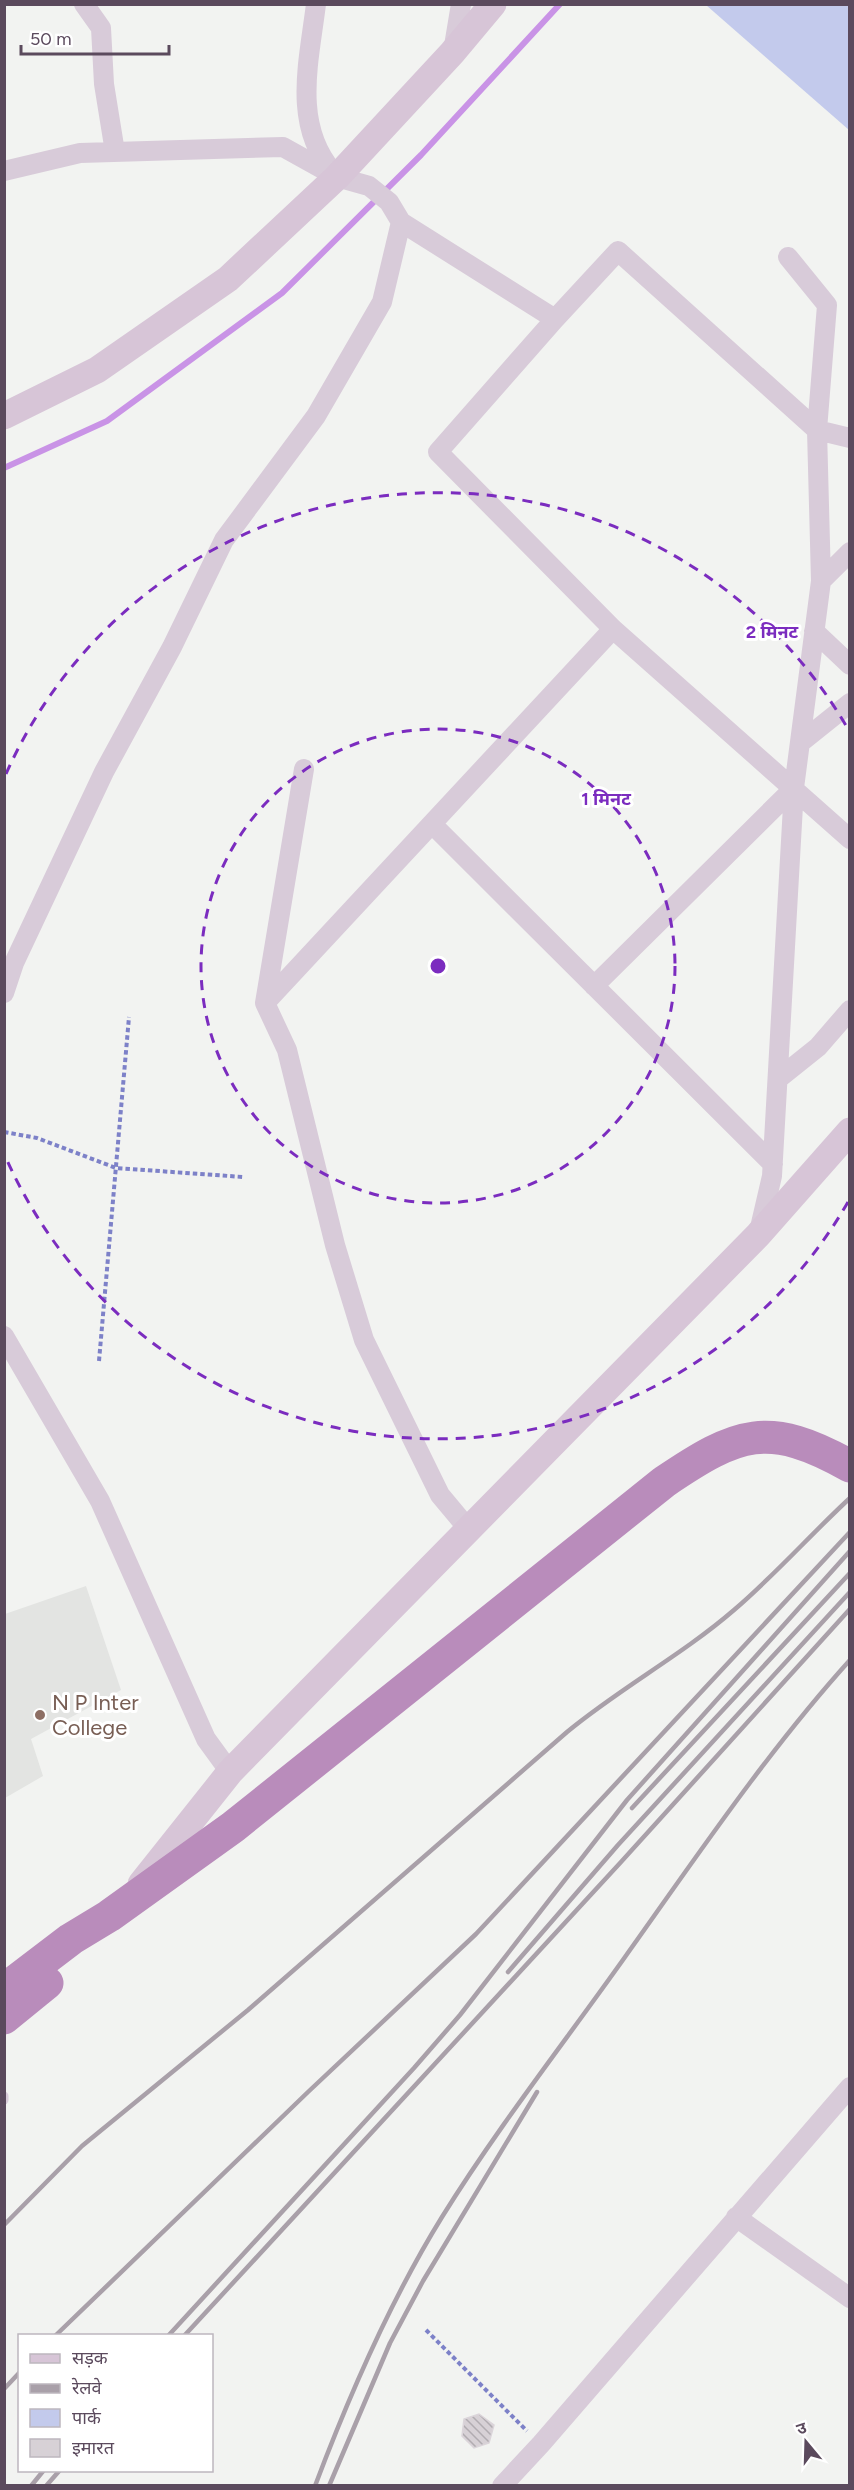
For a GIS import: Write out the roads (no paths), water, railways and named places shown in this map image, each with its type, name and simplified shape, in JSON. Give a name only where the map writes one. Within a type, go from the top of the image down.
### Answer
[{"type":"highway","points":[[4,1990],[71,1939],[233,1827],[664,1482],[698,1459],[733,1441],[766,1436],[795,1441],[823,1450],[849,1466]]},
{"type":"highway","points":[[4,2018],[83,1953],[119,1908]]},
{"type":"street","points":[[84,4],[101,28],[104,84],[115,152]]},
{"type":"street","points":[[316,4],[305,104],[319,156],[337,177]]},
{"type":"street","points":[[452,53],[461,4]]},
{"type":"street","points":[[4,416],[97,370],[228,279],[337,177],[452,53],[493,4]]},
{"type":"street","points":[[4,171],[80,153],[283,147],[337,177],[369,186],[381,195],[401,222],[555,319]]},
{"type":"street","points":[[4,993],[14,963],[104,772],[172,647],[224,540],[316,416],[382,302],[401,222]]},
{"type":"street","points":[[849,438],[817,430],[618,251],[438,452],[613,629],[849,839]]},
{"type":"street","points":[[758,1235],[773,1164],[794,788],[821,581],[817,430],[827,305],[788,257]]},
{"type":"street","points":[[821,581],[849,552]]},
{"type":"street","points":[[265,1003],[613,629]]},
{"type":"street","points":[[814,632],[849,665]]},
{"type":"street","points":[[800,743],[849,703]]},
{"type":"street","points":[[304,769],[265,1003],[288,1050],[335,1245],[364,1340],[440,1495],[470,1531]]},
{"type":"street","points":[[594,986],[794,788]]},
{"type":"street","points":[[433,825],[773,1164]]},
{"type":"street","points":[[778,1079],[818,1047],[849,1010]]},
{"type":"street","points":[[119,1908],[230,1772],[470,1531],[758,1235],[849,1131]]},
{"type":"street","points":[[4,1336],[100,1501],[206,1739],[230,1772]]},
{"type":"street","points":[[502,2486],[541,2444],[849,2087]]},
{"type":"street","points":[[736,2217],[849,2298]]},
{"type":"waterway","points":[[4,468],[107,421],[282,293],[421,155],[560,4]]},
{"type":"railway","points":[[4,2225],[82,2146],[248,2010],[567,1732],[734,1610],[850,1498]]},
{"type":"railway","points":[[57,2334],[476,1934],[850,1532]]},
{"type":"railway","points":[[170,2334],[414,2068],[460,2015],[627,1800],[850,1551]]},
{"type":"railway","points":[[632,1808],[850,1573]]},
{"type":"railway","points":[[508,1972],[618,1845],[850,1592]]},
{"type":"railway","points":[[186,2334],[621,1862],[850,1609]]},
{"type":"railway","points":[[315,2486],[342,2417],[388,2315],[423,2249],[463,2184],[733,1805],[819,1695],[850,1660]]},
{"type":"railway","points":[[329,2486],[390,2343],[423,2281],[537,2092]]},
{"type":"railway","points":[[4,2389],[18,2374]]},
{"type":"railway","points":[[31,2486],[42,2472]]},
{"type":"railway","points":[[46,2486],[58,2472]]},
{"type":"place","name":"N P Inter College","points":[[40,1715]]}]
